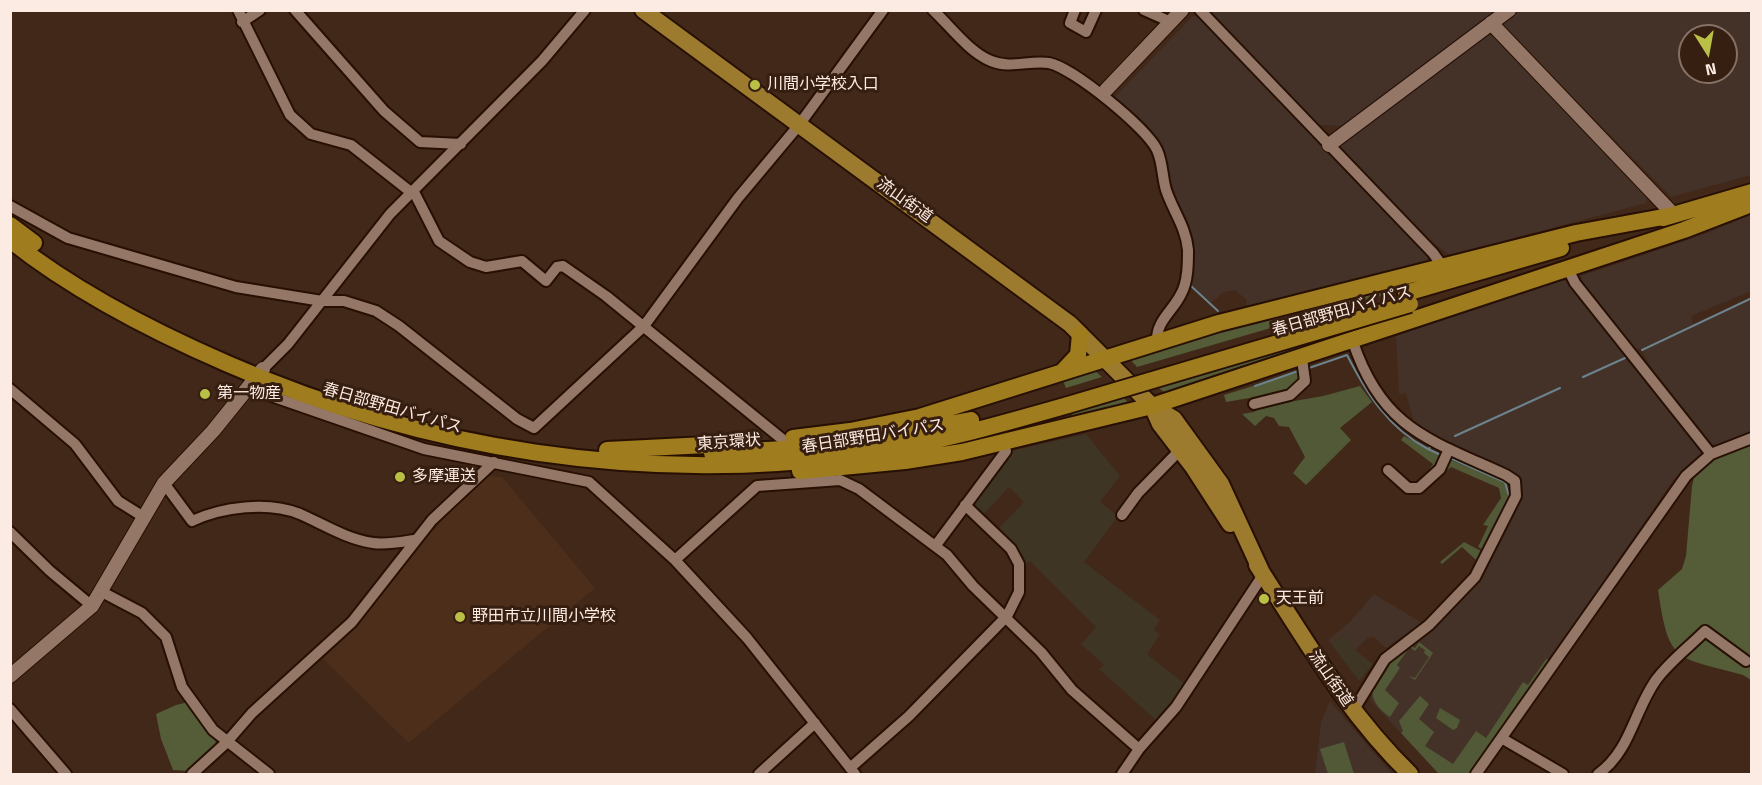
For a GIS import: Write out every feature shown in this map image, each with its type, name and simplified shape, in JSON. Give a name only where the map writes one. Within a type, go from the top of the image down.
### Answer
[{"type":"highway","name":"春日部野田バイパス","points":[[1408,299],[1674,215],[1750,201]]},
{"type":"highway","name":"春日部野田バイパス","points":[[10,240],[108,304],[194,349],[256,378],[355,412],[466,440],[582,459],[692,465],[778,462],[857,454],[959,434],[1067,399],[1750,201]]},
{"type":"highway","points":[[692,465],[725,471],[818,470],[905,461],[1004,444],[1152,406],[1302,359],[1684,230],[1750,201]]},
{"type":"highway","name":"東京環状","points":[[607,450],[782,439],[850,431],[920,417],[1157,341],[1576,233],[1674,215]]},
{"type":"highway","name":"春日部野田バイパス","points":[[10,225],[112,293],[198,339],[256,378],[415,418],[505,437],[607,450],[732,453],[821,447],[938,428],[1067,399]]},
{"type":"highway","points":[[1062,372],[1078,355],[1080,334]]},
{"type":"main road","name":"流山街道","points":[[643,10],[1050,308],[1080,334],[1152,406],[1174,419],[1215,474],[1263,574]]},
{"type":"main road","name":"流山街道","points":[[1152,406],[1160,424],[1181,449],[1313,655],[1353,711],[1410,774]]},
{"type":"street","points":[[238,10],[290,115],[311,134],[351,146],[413,193],[439,241],[470,262],[486,267],[522,261],[546,281],[557,267],[563,266],[644,326],[782,439]]},
{"type":"street","points":[[242,22],[260,10]]},
{"type":"street","points":[[295,10],[384,111],[420,141],[461,144]]},
{"type":"street","points":[[10,676],[92,606],[102,592],[142,516],[164,483],[213,431],[256,378],[288,344],[390,214],[559,42],[585,10]]},
{"type":"street","points":[[10,206],[80,241],[236,287],[322,301],[344,301],[376,311],[399,326],[517,420],[534,428],[644,326],[738,198],[800,125],[883,10]]},
{"type":"street","points":[[933,10],[981,55],[991,61],[1023,65],[1039,62],[1060,67],[1131,119],[1157,149],[1166,190],[1183,227],[1188,249],[1185,284],[1181,294],[1156,330],[1157,341]]},
{"type":"street","points":[[1075,10],[1070,23],[1086,32],[1096,10]]},
{"type":"street","points":[[1144,10],[1171,22]]},
{"type":"street","points":[[1106,90],[1182,10]]},
{"type":"street","points":[[1200,10],[1433,253],[1443,267]]},
{"type":"street","points":[[1329,145],[1509,10]]},
{"type":"street","points":[[1491,23],[1674,215]]},
{"type":"street","points":[[1568,269],[1575,283],[1711,454]]},
{"type":"street","points":[[1353,342],[1369,382],[1400,420],[1411,430],[1515,481],[1516,496],[1476,577],[1429,625],[1385,659],[1353,711]]},
{"type":"street","points":[[1254,404],[1296,392],[1305,381],[1302,359]]},
{"type":"street","points":[[256,378],[424,449],[590,482],[675,560],[747,638],[852,771],[1007,616],[1019,592],[1018,564],[1011,549],[965,505]]},
{"type":"street","points":[[10,389],[75,444],[118,501],[142,516]]},
{"type":"street","points":[[1476,774],[1503,739],[1686,476],[1711,454],[1752,438]]},
{"type":"street","points":[[936,545],[1006,451],[1004,444]]},
{"type":"street","points":[[1122,515],[1138,493],[1181,449]]},
{"type":"street","points":[[1388,470],[1408,488],[1419,488],[1440,469],[1449,449]]},
{"type":"street","points":[[192,774],[226,743],[260,705],[352,622],[414,540],[494,462]]},
{"type":"street","points":[[675,560],[757,486],[840,480],[859,489],[949,556],[973,586],[1007,616],[1041,652],[1072,690],[1139,749]]},
{"type":"street","points":[[164,483],[192,521],[233,509],[280,508],[299,514],[348,538],[374,544],[414,540]]},
{"type":"street","points":[[10,532],[50,571],[92,606]]},
{"type":"street","points":[[1122,774],[1139,749],[1176,707],[1263,574]]},
{"type":"street","points":[[102,592],[142,613],[166,637],[182,687],[213,730],[226,743],[268,774]]},
{"type":"street","points":[[1598,774],[1622,750],[1639,708],[1656,679],[1705,631],[1746,661]]},
{"type":"street","points":[[10,709],[66,774]]},
{"type":"street","points":[[759,774],[815,723]]},
{"type":"street","points":[[1503,739],[1563,774]]},
{"type":"shaded area","points":[[1209,11],[1500,11],[1345,126],[1319,125]]},
{"type":"shaded area","points":[[1518,11],[1746,11],[1752,16],[1751,175],[1671,197],[1504,27],[1505,21]]},
{"type":"shaded area","points":[[1193,16],[1199,16],[1427,253],[1427,263],[1246,306],[1247,300],[1235,290],[1223,292],[1211,303],[1191,284],[1192,240],[1186,219],[1169,183],[1164,154],[1151,132],[1135,114],[1113,99]]},
{"type":"shaded area","points":[[1485,35],[1493,36],[1647,197],[1646,203],[1450,255],[1430,240],[1341,148],[1341,142]]},
{"type":"shaded area","points":[[1751,215],[1751,291],[1691,316],[1693,324],[1641,349],[1634,348],[1582,281],[1581,276],[1705,234]]},
{"type":"shaded area","points":[[1564,279],[1625,350],[1625,359],[1643,375],[1701,449],[1701,455],[1674,479],[1470,774],[1439,774],[1371,701],[1370,691],[1387,661],[1478,580],[1521,493],[1520,477],[1416,430],[1406,393],[1399,394],[1396,336]]},
{"type":"shaded area","points":[[1751,300],[1751,434],[1722,446],[1712,444],[1652,369],[1642,351]]},
{"type":"shaded area","points":[[1086,434],[1120,476],[1100,502],[1118,516],[1084,562],[1160,620],[1154,630],[1160,634],[1147,654],[1187,686],[1159,723],[1099,669],[1104,665],[1081,644],[1096,627],[1030,561],[1021,569],[995,532],[1024,502],[1009,487],[981,517],[968,504],[1011,451]]},
{"type":"shaded area","name":"野田市立川間小学校","points":[[486,476],[502,477],[595,588],[409,743],[323,659],[422,541]]},
{"type":"shaded area","points":[[1374,594],[1422,623],[1386,648],[1374,637],[1368,638],[1355,650],[1345,634],[1331,644],[1328,640],[1349,623]]},
{"type":"shaded area","points":[[1345,634],[1355,650],[1373,664],[1359,681],[1331,644]]},
{"type":"shaded area","points":[[1330,701],[1392,774],[1315,774],[1321,722]]},
{"type":"green space","points":[[1402,284],[1401,290],[1137,367],[1127,356],[1258,318]]},
{"type":"green space","points":[[1407,311],[1409,314],[1169,396],[1155,385]]},
{"type":"green space","points":[[1094,370],[1102,377],[1066,388],[1063,381],[1058,379]]},
{"type":"green space","points":[[1301,371],[1303,377],[1296,390],[1226,402],[1224,395]]},
{"type":"green space","points":[[1360,386],[1372,402],[1340,428],[1351,440],[1306,485],[1293,473],[1305,457],[1289,427],[1279,426],[1274,418],[1266,416],[1255,426],[1242,414],[1254,412],[1260,407],[1323,396]]},
{"type":"green space","points":[[1120,395],[1127,401],[1128,408],[1071,417],[1073,409]]},
{"type":"green space","points":[[1404,436],[1444,457],[1440,466],[1421,481],[1433,464],[1401,440]]},
{"type":"green space","points":[[1751,441],[1751,680],[1743,675],[1689,660],[1679,654],[1666,632],[1658,590],[1682,569],[1686,556],[1692,486],[1698,461]]},
{"type":"green space","points":[[1448,459],[1505,482],[1508,496],[1482,549],[1478,547],[1488,526],[1483,525],[1501,498],[1499,488],[1451,467],[1434,481]]},
{"type":"green space","points":[[1464,542],[1481,551],[1476,560],[1462,547],[1442,564],[1440,562]]},
{"type":"green space","points":[[1419,642],[1433,653],[1415,680],[1408,676],[1415,678],[1429,657],[1424,653],[1425,650],[1419,646],[1415,651],[1410,647],[1397,665],[1400,668],[1385,690],[1399,703],[1390,717],[1379,707],[1373,697],[1376,678],[1399,652],[1409,645],[1415,648]]},
{"type":"green space","points":[[1546,659],[1549,660],[1470,774],[1439,774],[1401,733],[1403,731],[1399,721],[1420,696],[1429,704],[1419,719],[1434,732],[1425,746],[1453,764],[1476,731],[1486,738],[1523,682],[1528,685]]},
{"type":"green space","points":[[193,701],[215,738],[218,755],[190,771],[173,770],[161,739],[156,714],[176,705]]},
{"type":"green space","points":[[1440,708],[1460,720],[1457,728],[1453,730],[1436,718]]},
{"type":"green space","points":[[1344,742],[1354,774],[1328,774],[1320,749]]},
{"type":"waterway","points":[[1190,285],[1218,311]]},
{"type":"waterway","points":[[1642,350],[1752,298]]},
{"type":"waterway","points":[[1309,368],[1347,355],[1362,383],[1390,420],[1414,441],[1428,449],[1431,447]]},
{"type":"waterway","points":[[1583,377],[1625,358]]},
{"type":"waterway","points":[[1255,386],[1301,370]]},
{"type":"waterway","points":[[1455,436],[1560,388]]},
{"type":"waterway","points":[[1428,449],[1441,455]]},
{"type":"waterway","points":[[1423,624],[1470,575],[1509,496],[1505,482],[1450,458]]},
{"type":"place","name":"川間小学校入口","points":[[755,85]]},
{"type":"place","name":"第一物産","points":[[205,394]]},
{"type":"place","name":"多摩運送","points":[[400,477]]},
{"type":"place","name":"天王前","points":[[1264,599]]},
{"type":"place","name":"野田市立川間小学校","points":[[460,617]]}]
